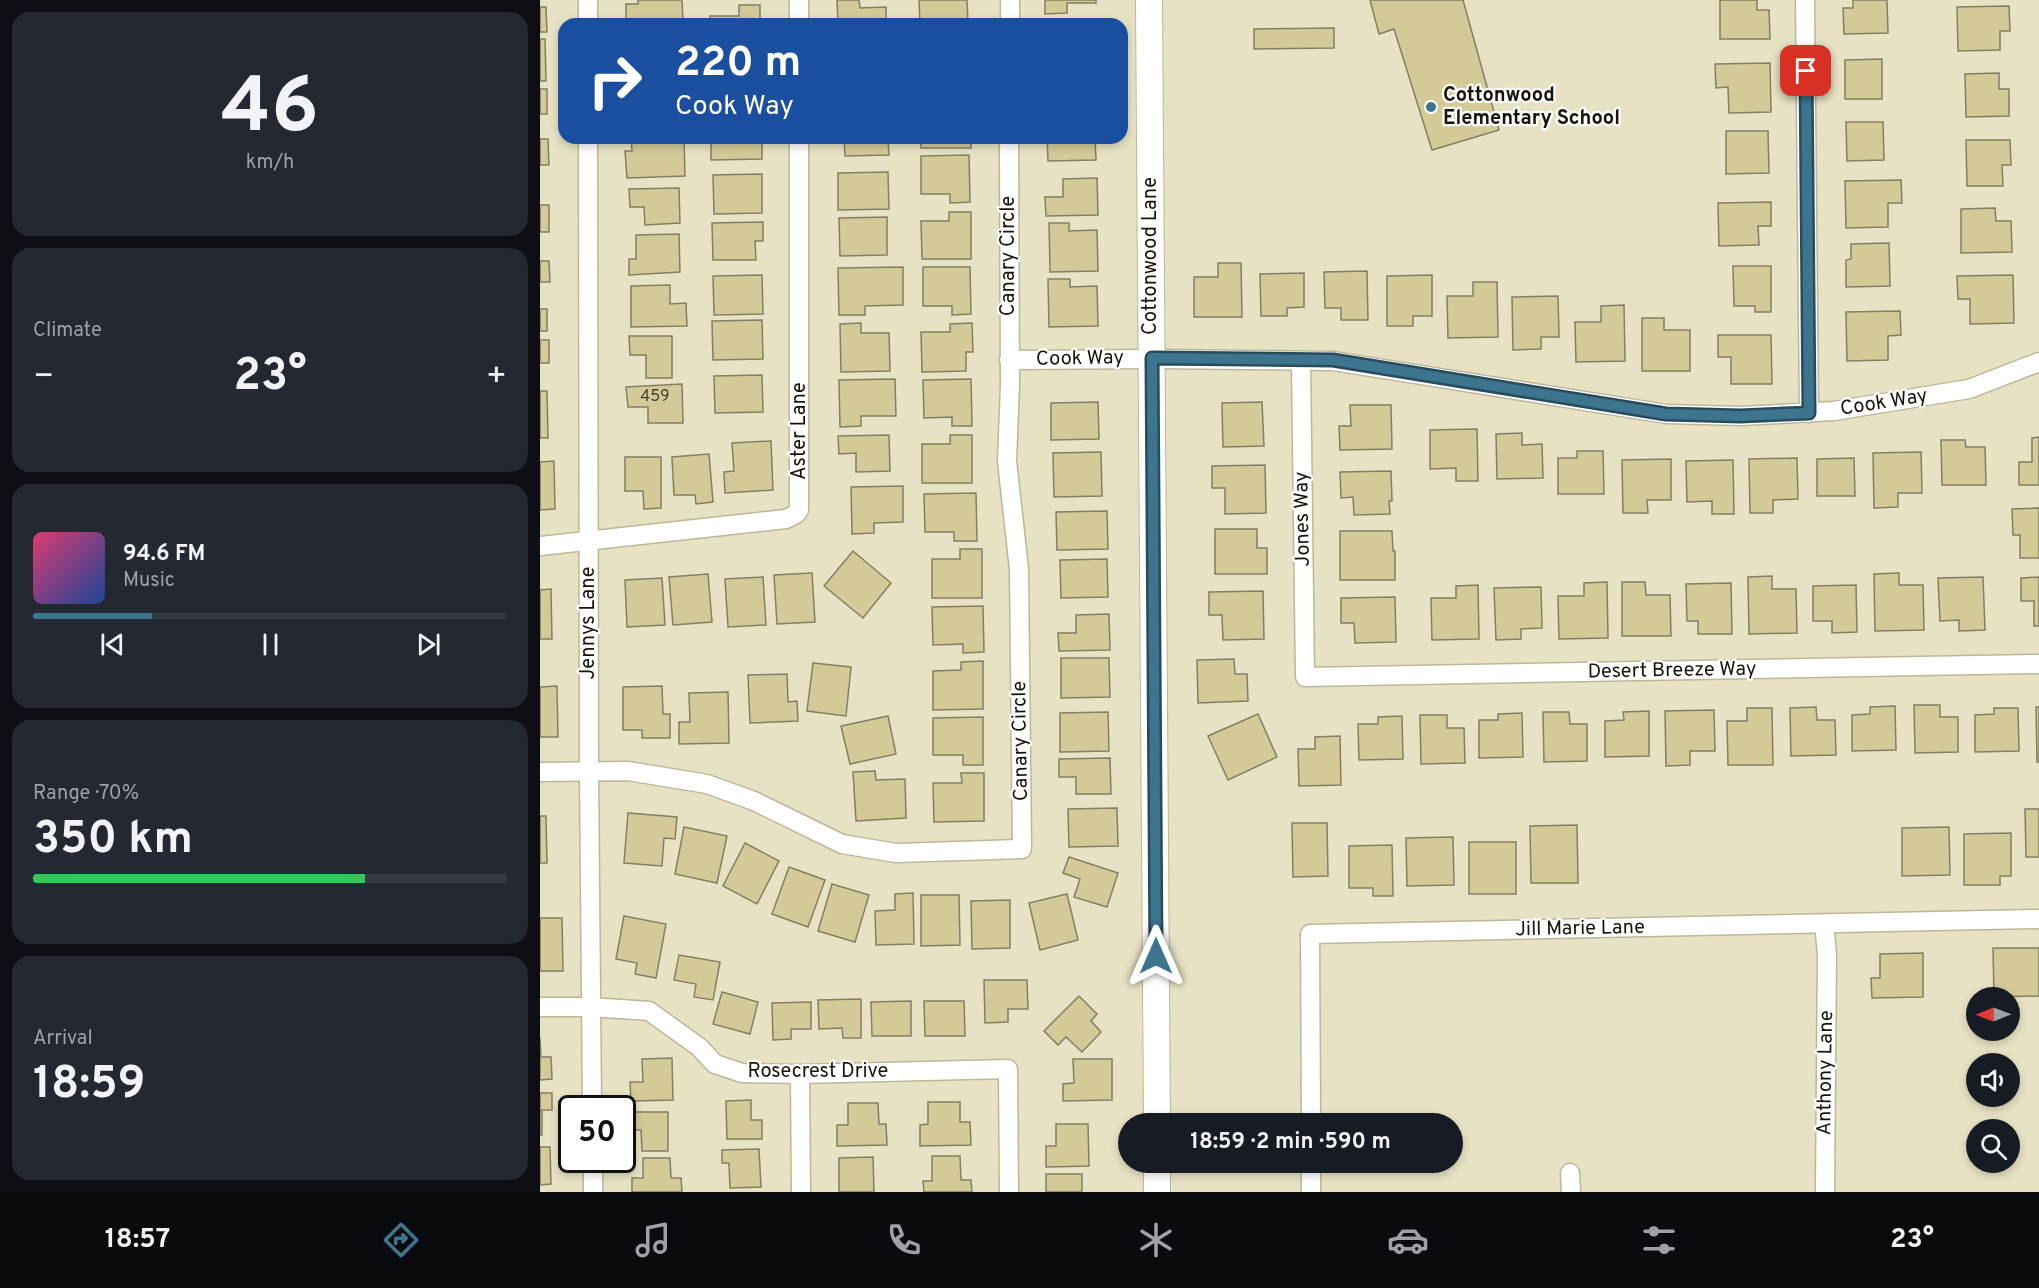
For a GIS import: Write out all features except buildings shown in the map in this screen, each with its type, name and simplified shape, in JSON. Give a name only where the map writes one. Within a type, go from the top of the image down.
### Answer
[{"type":"main road","name":"Cottonwood Lane","points":[[1149,0],[1157,1113]]},
{"type":"main road","points":[[1157,1173],[1157,1192]]},
{"type":"street","points":[[588,0],[588,18]]},
{"type":"street","points":[[799,0],[799,18]]},
{"type":"street","points":[[1010,0],[1010,18]]},
{"type":"street","points":[[1805,0],[1809,413]]},
{"type":"street","name":"Jennys Lane","points":[[588,144],[592,1095]]},
{"type":"street","name":"Aster Lane","points":[[590,540],[786,519],[799,510],[799,144]]},
{"type":"street","name":"Canary Circle","points":[[540,772],[628,771],[707,784],[754,801],[842,844],[864,848],[896,853],[1022,849],[1019,569],[1007,461],[1009,144]]},
{"type":"street","name":"Cook Way","points":[[1009,360],[1152,358],[1333,360],[1666,414],[1740,416],[1809,413],[1898,402],[1970,389],[2039,362]]},
{"type":"street","name":"Jones Way","points":[[1300,361],[1305,677]]},
{"type":"street","points":[[540,546],[590,540]]},
{"type":"street","name":"Desert Breeze Way","points":[[1305,677],[2039,664]]},
{"type":"street","name":"Jill Marie Lane","points":[[1311,1113],[1310,934],[2039,919]]},
{"type":"street","name":"Anthony Lane","points":[[1824,924],[1827,954],[1825,1192]]},
{"type":"street","name":"Rosecrest Drive","points":[[540,1007],[591,1007],[649,1011],[699,1047],[715,1064],[742,1073],[800,1074],[1008,1069],[1009,1192]]},
{"type":"street","points":[[800,1074],[801,1192]]},
{"type":"street","points":[[593,1173],[593,1192]]},
{"type":"street","points":[[1311,1173],[1311,1192]]},
{"type":"street","points":[[1570,1173],[1570,1192]]},
{"type":"place","name":"Cottonwood Elementary School","points":[[1431,107]]},
{"type":"route","points":[[1156,956],[1152,358],[1333,360],[1666,414],[1740,416],[1809,413],[1806,71]]}]
